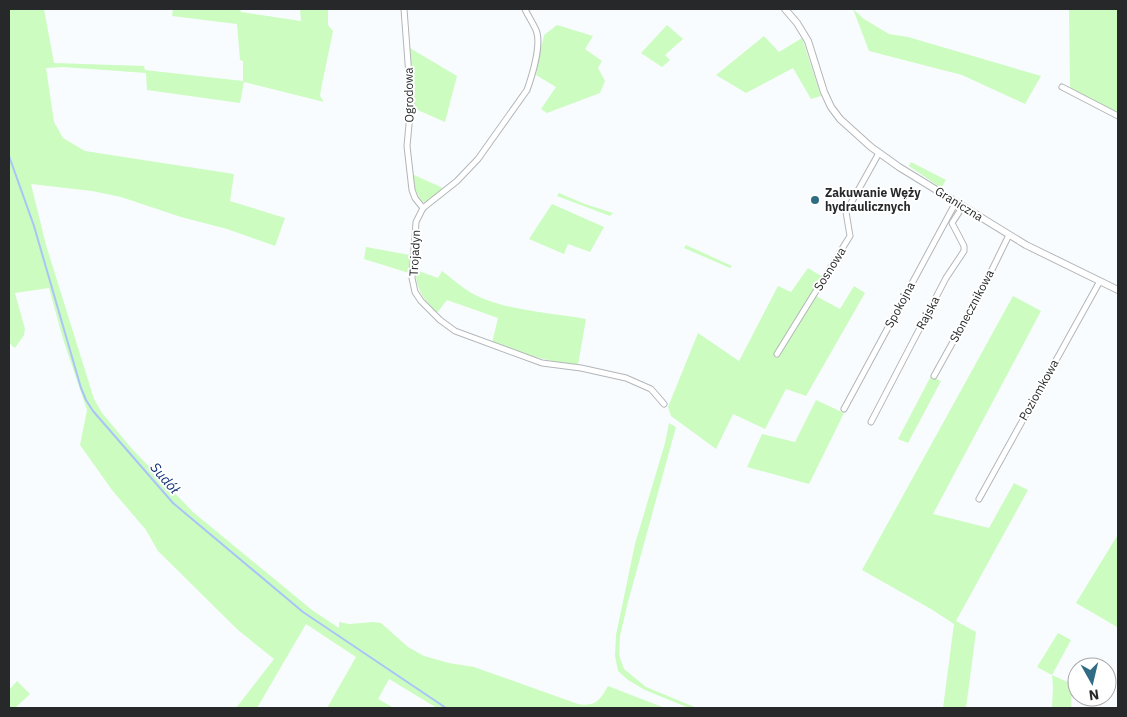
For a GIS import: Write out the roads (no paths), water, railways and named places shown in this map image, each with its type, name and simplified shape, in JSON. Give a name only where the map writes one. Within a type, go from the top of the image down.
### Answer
[{"type":"street","name":"Ogrodowa","points":[[404,9],[411,103],[407,146],[412,190],[415,198],[423,208]]},
{"type":"street","points":[[423,208],[457,181],[478,159],[527,90],[538,41],[537,31],[525,9]]},
{"type":"street","name":"Graniczna","points":[[785,9],[797,22],[808,41],[824,92],[831,107],[840,119],[879,153],[1031,248],[1118,290]]},
{"type":"street","points":[[1062,87],[1118,116]]},
{"type":"street","name":"Sosnowa","points":[[777,354],[850,236],[846,212],[879,153]]},
{"type":"street","name":"Spokojna","points":[[844,409],[956,202]]},
{"type":"street","name":"Rajska","points":[[872,422],[946,278],[964,251],[964,246],[952,224],[963,206]]},
{"type":"street","name":"Trojadyn","points":[[423,208],[416,222],[413,282],[415,292],[421,301],[440,320],[454,331],[542,363],[581,368],[626,378],[651,389],[664,404]]},
{"type":"street","name":"Słonecznikowa","points":[[934,376],[984,286],[1009,235]]},
{"type":"street","name":"Poziomkowa","points":[[978,499],[1100,280]]},
{"type":"waterway","name":"Sudół","points":[[9,156],[34,226],[81,388],[93,411],[173,503],[303,612],[446,708]]},
{"type":"place","name":"Zakuwanie Węży hydraulicznych","points":[[815,200]]}]
